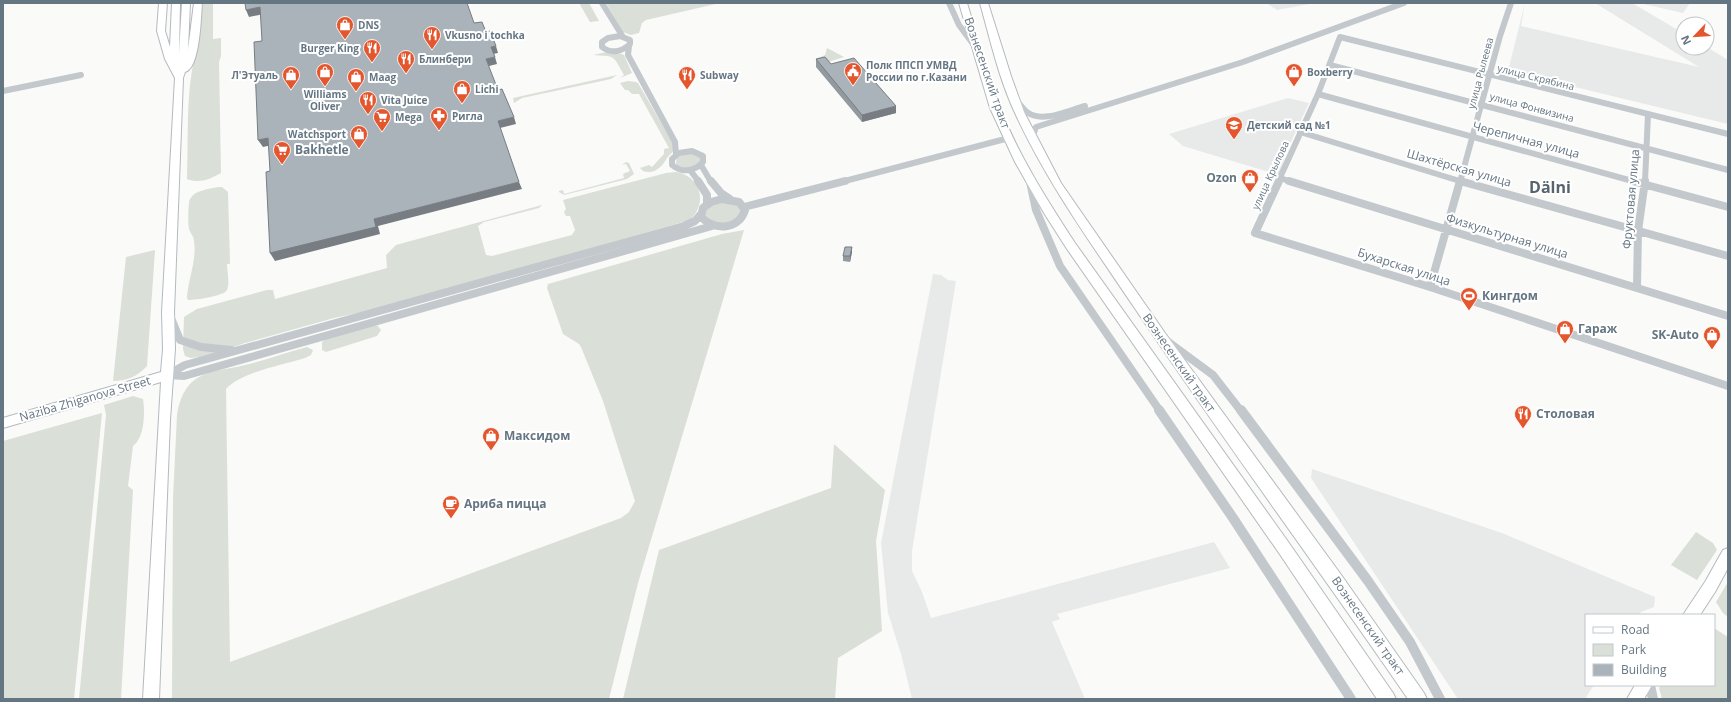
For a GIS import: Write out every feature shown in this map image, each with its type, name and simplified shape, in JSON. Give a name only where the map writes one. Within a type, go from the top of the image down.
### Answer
[{"type":"main road","points":[[163,3],[161,31],[169,59],[178,78]]},
{"type":"main road","points":[[176,3],[174,49],[178,78]]},
{"type":"main road","points":[[151,699],[169,349],[168,312],[178,78],[185,46],[186,3]]},
{"type":"main road","points":[[178,78],[190,60],[195,43],[198,3]]},
{"type":"main road","name":"Вознесенский тракт","points":[[963,3],[995,106],[1029,180],[1070,246],[1284,548],[1388,699]]},
{"type":"main road","name":"Вознесенский тракт","points":[[984,3],[1013,95],[1032,138],[1056,183],[1160,336],[1289,518],[1336,581],[1418,699]]},
{"type":"main road","name":"Naziba Zhiganova Street","points":[[3,423],[167,375]]},
{"type":"main road","points":[[1692,614],[1710,587],[1728,554]]},
{"type":"main road","points":[[1635,699],[1643,686]]},
{"type":"street","points":[[602,3],[624,37],[630,40],[628,55],[675,142],[676,154]]},
{"type":"street","points":[[949,3],[959,25],[977,49]]},
{"type":"street","points":[[1032,138],[1036,127],[1243,62],[1404,3]]},
{"type":"street","name":"улица Рылеева","points":[[1430,287],[1461,181],[1500,36],[1511,3]]},
{"type":"street","points":[[616,26],[614,33],[602,42],[602,47],[628,55]]},
{"type":"street","points":[[608,38],[624,37]]},
{"type":"street","name":"улица Скрябина","points":[[1340,37],[1728,134]]},
{"type":"street","name":"улица Крылова","points":[[1255,232],[1318,94],[1340,37]]},
{"type":"street","points":[[617,51],[629,46]]},
{"type":"street","name":"улица Фонвизина","points":[[1330,65],[1728,170]]},
{"type":"street","points":[[3,91],[81,75]]},
{"type":"street","points":[[1013,95],[1028,114],[1034,116],[1047,116],[1138,94]]},
{"type":"street","name":"Черепичная улица","points":[[1318,94],[1728,207]]},
{"type":"street","name":"Фруктовая улица","points":[[1637,287],[1638,231],[1645,184],[1648,114]]},
{"type":"street","name":"Шахтёрская улица","points":[[1300,132],[1461,181],[1728,256]]},
{"type":"street","points":[[744,207],[1009,138]]},
{"type":"street","points":[[675,142],[703,156],[703,162],[701,165],[690,170],[678,170],[672,165],[671,159],[676,154],[692,151]]},
{"type":"street","points":[[167,375],[184,376],[712,226],[724,227],[737,223],[745,214],[744,207],[722,195],[716,189],[701,165]]},
{"type":"street","points":[[167,375],[185,365],[684,226],[695,221],[701,214],[708,199],[706,193],[690,170]]},
{"type":"street","name":"Физкультурная улица","points":[[1280,178],[1728,316]]},
{"type":"street","points":[[1029,180],[1036,210],[1060,266],[1233,518],[1351,699]]},
{"type":"street","points":[[706,205],[716,200],[731,199]]},
{"type":"street","points":[[701,214],[704,221],[712,226]]},
{"type":"street","name":"Бухарская улица","points":[[1255,232],[1430,287],[1728,386]]},
{"type":"street","points":[[168,312],[180,340],[208,349],[240,350]]},
{"type":"street","points":[[1160,336],[1213,376],[1252,426],[1410,642],[1440,699]]},
{"type":"street","points":[[1650,686],[1654,699]]},
{"type":"shaded area","points":[[1266,3],[1315,3],[1277,10]]},
{"type":"shaded area","points":[[1525,3],[1521,26],[1699,67],[1681,56],[1715,56],[1715,52],[1728,60],[1728,124],[1508,71]]},
{"type":"shaded area","points":[[1595,3],[1632,3],[1675,28],[1675,52]]},
{"type":"shaded area","points":[[1639,3],[1690,3],[1683,13]]},
{"type":"shaded area","name":"Детский сад №1","points":[[1288,98],[1309,103],[1288,148],[1279,175],[1183,146],[1169,134]]},
{"type":"shaded area","points":[[933,274],[941,275],[948,280],[956,281],[912,551],[912,571],[922,592],[931,618],[1214,542],[1230,568],[1057,614],[1060,619],[1052,622],[1085,699],[912,699],[901,654],[888,613],[881,543]]},
{"type":"shaded area","points":[[1312,469],[1502,533],[1655,597],[1654,607],[1641,612],[1640,614],[1585,614],[1585,686],[1593,686],[1585,699],[1458,699],[1311,478]]},
{"type":"green space","points":[[203,3],[213,3],[213,39],[221,38],[221,56],[219,62],[221,173],[209,179],[196,181],[187,179],[188,107]]},
{"type":"green space","points":[[579,3],[589,3],[599,21],[590,22]]},
{"type":"green space","points":[[606,3],[720,3],[646,20],[642,23],[639,33],[631,35],[623,32]]},
{"type":"green space","points":[[827,48],[844,57],[825,63],[819,62],[818,58],[825,55]]},
{"type":"green space","points":[[607,52],[624,55],[632,73],[620,78],[624,75],[615,60],[609,56],[593,55]]},
{"type":"green space","points":[[617,75],[611,79],[522,98],[514,103],[513,98]]},
{"type":"green space","points":[[628,81],[638,83],[675,147],[673,152],[663,164],[651,172],[643,171],[640,168],[649,165],[652,167],[664,154],[664,149],[669,148],[639,94],[632,94],[628,90],[625,90],[620,83]]},
{"type":"green space","points":[[691,153],[701,157],[702,162],[689,169],[677,166],[677,158]]},
{"type":"green space","points":[[626,162],[629,163],[634,174],[627,179],[564,195],[559,192],[563,190],[564,194],[624,178],[623,174],[630,171],[626,164],[622,165]]},
{"type":"green space","points":[[676,172],[691,179],[696,184],[699,191],[699,206],[696,213],[690,220],[377,309],[334,318],[245,343],[208,356],[191,358],[185,356],[183,349],[184,317],[197,309],[267,290],[273,290],[275,299],[387,268],[386,255],[396,245],[542,205],[539,208],[484,222],[478,226],[486,255],[492,256],[572,235],[575,230],[570,216],[566,216],[564,212],[566,209],[563,200],[666,173]]},
{"type":"green space","points":[[222,187],[228,192],[230,264],[227,264],[228,287],[225,292],[215,296],[188,300],[187,298],[195,248],[194,239],[189,227],[189,201],[192,196],[199,192]]},
{"type":"green space","points":[[717,202],[734,202],[742,211],[738,220],[718,225],[705,217],[705,211]]},
{"type":"green space","points":[[744,230],[638,583],[609,699],[172,699],[173,498],[177,415],[178,407],[186,389],[192,382],[203,375],[215,371],[249,364],[307,347],[313,350],[311,355],[305,358],[274,366],[252,374],[233,383],[226,389],[230,662],[621,518],[629,512],[635,501],[603,401],[581,347],[579,344],[563,334],[547,288],[548,284],[722,234]]},
{"type":"green space","points":[[155,250],[147,366],[140,373],[132,377],[113,381],[126,257]]},
{"type":"green space","points":[[374,325],[378,326],[381,330],[377,336],[326,352],[322,350],[322,342],[326,339]]},
{"type":"green space","points":[[133,396],[143,399],[144,417],[140,437],[133,446],[128,486],[133,490],[121,699],[79,699],[106,415],[104,405]]},
{"type":"green space","points":[[102,413],[74,699],[3,699],[3,441]]},
{"type":"green space","points":[[834,444],[885,490],[876,541],[882,631],[838,658],[835,699],[623,699],[659,550],[831,488]]},
{"type":"green space","points":[[1696,532],[1713,543],[1717,550],[1697,580],[1671,565]]},
{"type":"green space","points":[[1728,582],[1728,617],[1723,613],[1716,602]]},
{"type":"green space","points":[[1715,629],[1728,637],[1728,699],[1662,699],[1659,688],[1660,686],[1715,686]]},
{"type":"building","name":"Mega","points":[[245,3],[467,3],[474,23],[482,22],[486,32],[490,31],[496,46],[491,47],[495,57],[486,59],[498,90],[502,89],[514,117],[498,121],[519,182],[374,219],[376,227],[270,253],[266,172],[270,171],[268,138],[258,140],[254,42],[262,41],[260,7],[246,10]]},
{"type":"building","name":"Полк ППСП УМВД России по г.Казани","points":[[825,57],[831,64],[854,58],[896,106],[862,115],[816,59]]},
{"type":"building","points":[[845,247],[852,247],[850,256],[843,256]]},
{"type":"place","name":"DNS","points":[[345,40]]},
{"type":"place","name":"Vkusno i tochka","points":[[432,50]]},
{"type":"place","name":"Burger King","points":[[372,63]]},
{"type":"place","name":"Блинбери","points":[[406,74]]},
{"type":"place","name":"Полк ППСП УМВД России по г.Казани","points":[[853,86]]},
{"type":"place","name":"Williams Oliver","points":[[325,87]]},
{"type":"place","name":"Boxberry","points":[[1294,87]]},
{"type":"place","name":"Л'Этуаль","points":[[291,90]]},
{"type":"place","name":"Subway","points":[[687,90]]},
{"type":"place","name":"Maag","points":[[356,92]]},
{"type":"place","name":"Lichi","points":[[462,104]]},
{"type":"place","name":"Vita Juice","points":[[368,115]]},
{"type":"place","name":"Ригла","points":[[439,131]]},
{"type":"place","name":"Mega","points":[[382,132]]},
{"type":"place","name":"Детский сад №1","points":[[1234,140]]},
{"type":"place","name":"Watchsport","points":[[359,149]]},
{"type":"place","name":"Bakhetle","points":[[282,165]]},
{"type":"place","name":"Ozon","points":[[1250,193]]},
{"type":"place","name":"Кингдом","points":[[1469,311]]},
{"type":"place","name":"Гараж","points":[[1565,344]]},
{"type":"place","name":"SK-Auto","points":[[1712,350]]},
{"type":"place","name":"Столовая","points":[[1523,429]]},
{"type":"place","name":"Максидом","points":[[491,451]]},
{"type":"place","name":"Ариба пицца","points":[[451,519]]},
{"type":"district","name":"Dälni","points":[[1550,187]]}]
